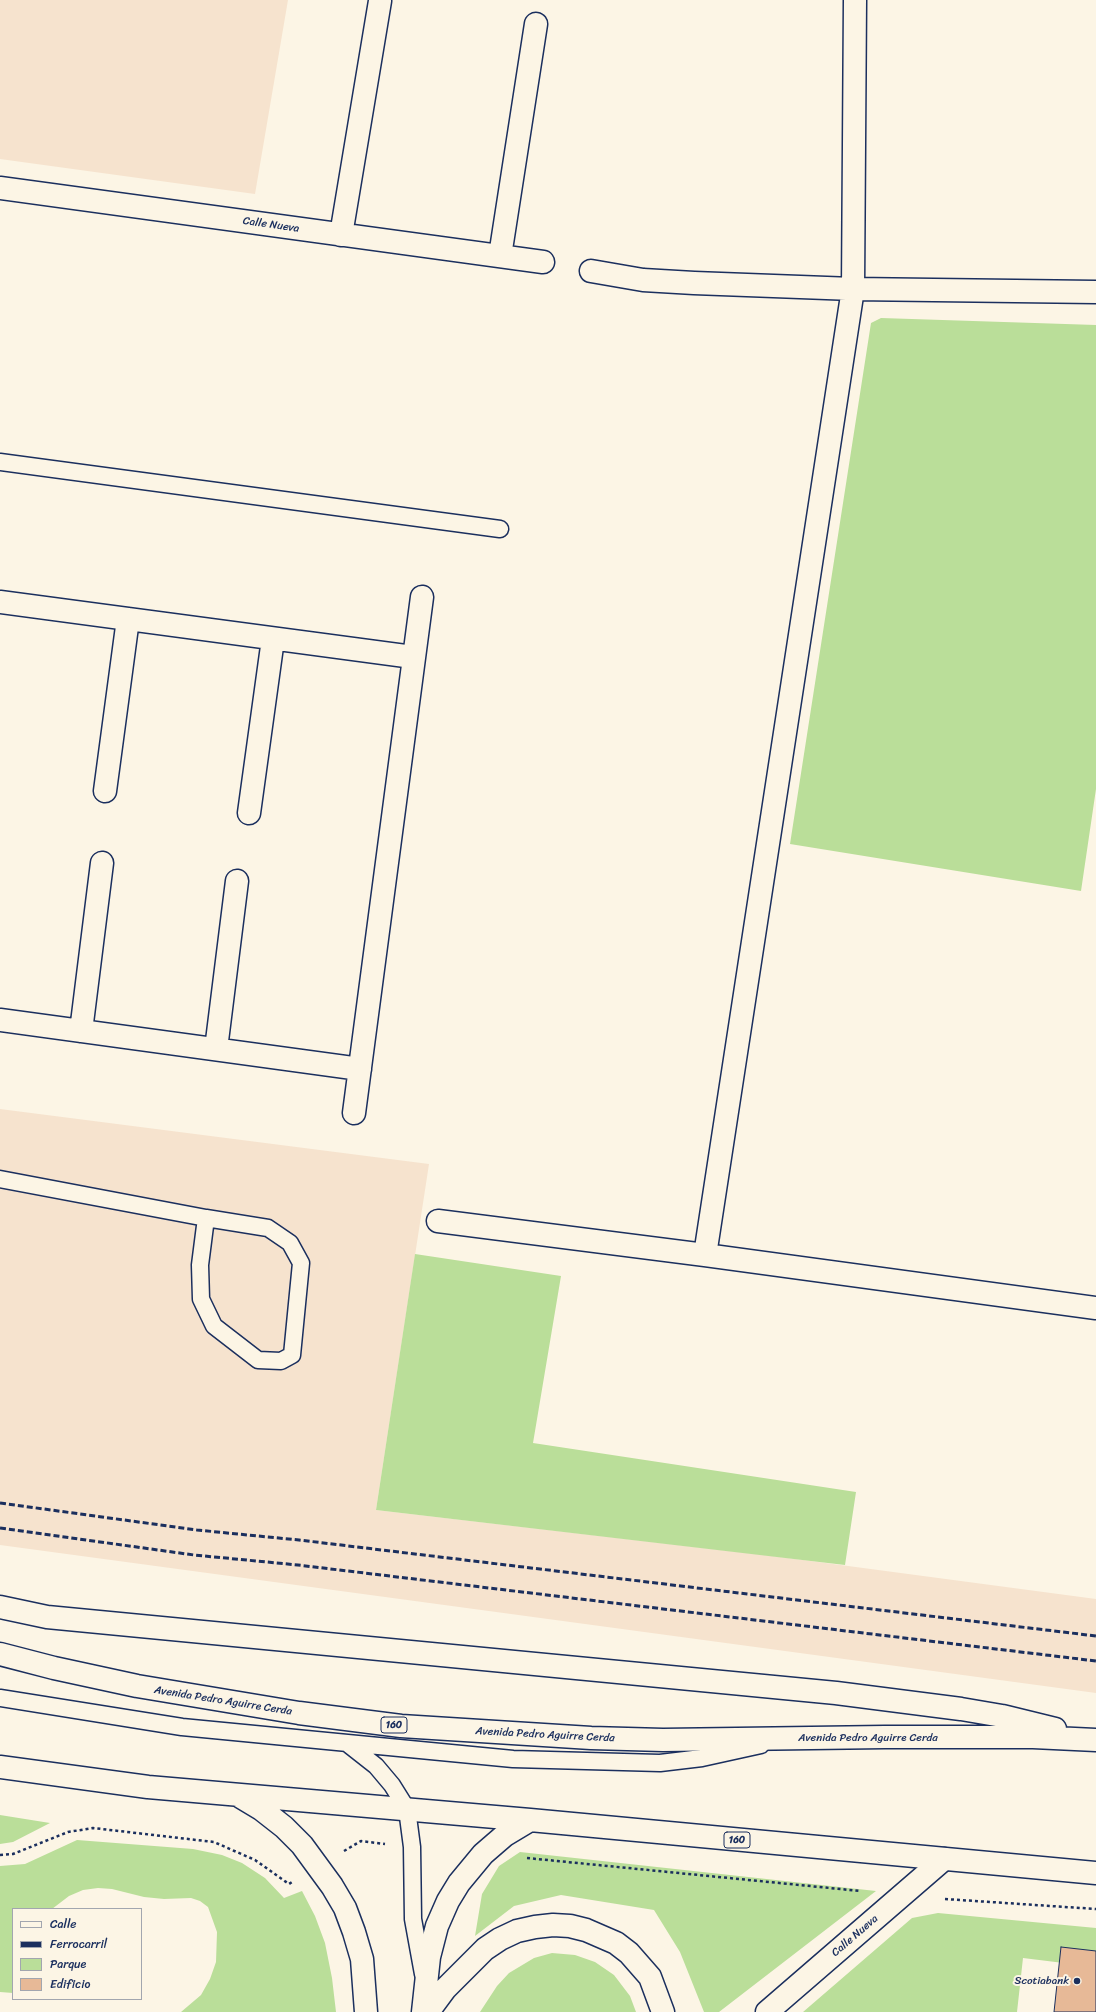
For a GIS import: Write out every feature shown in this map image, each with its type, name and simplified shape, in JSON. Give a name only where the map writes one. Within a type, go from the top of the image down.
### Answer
[{"type":"main road","points":[[705,1255],[853,289],[855,0]]},
{"type":"main road","points":[[341,235],[380,1]]},
{"type":"main road","points":[[500,256],[536,24]]},
{"type":"main road","name":"Calle Nueva","points":[[0,188],[543,262]]},
{"type":"main road","points":[[591,271],[643,280],[853,289],[1096,292]]},
{"type":"main road","points":[[354,1113],[422,597]]},
{"type":"main road","points":[[0,602],[413,658]]},
{"type":"main road","points":[[105,791],[128,619]]},
{"type":"main road","points":[[249,813],[273,639]]},
{"type":"main road","points":[[81,1031],[102,863]]},
{"type":"main road","points":[[216,1049],[237,881]]},
{"type":"main road","points":[[0,1020],[360,1068]]},
{"type":"main road","points":[[438,1221],[705,1255],[1096,1308]]},
{"type":"main road","points":[[0,1607],[13,1611],[47,1617],[836,1694],[961,1709],[1002,1716],[1095,1739]]},
{"type":"main road","name":"Avenida Pedro Aguirre Cerda","points":[[0,1654],[54,1668],[152,1689],[299,1713],[401,1726],[591,1738],[663,1740],[1033,1737],[1095,1739]]},
{"type":"main road","name":"160","points":[[0,1767],[148,1787],[530,1820],[1096,1873]]},
{"type":"main road","points":[[236,1795],[261,1809],[284,1827],[302,1845],[339,1897],[354,1932],[362,1958],[366,2012]]},
{"type":"main road","points":[[423,2012],[429,1957],[437,1926],[448,1901],[459,1883],[483,1854],[505,1835],[530,1820]]},
{"type":"main road","name":"Calle Nueva","points":[[767,2012],[944,1859]]},
{"type":"main road","points":[[428,2012],[445,1989],[485,1949],[500,1939],[517,1931],[535,1926],[553,1925],[570,1926],[602,1935],[629,1953],[650,1978],[663,2012]]},
{"type":"lane","points":[[0,462],[500,530]]},
{"type":"lane","points":[[0,1179],[206,1218],[268,1228],[290,1243],[301,1263],[292,1355],[281,1361],[258,1360],[214,1326],[201,1299],[200,1265],[206,1218]]},
{"type":"lane","points":[[0,1698],[182,1727],[513,1759],[660,1763],[702,1758],[794,1738]]},
{"type":"lane","points":[[348,1744],[376,1766],[392,1785],[407,1809],[412,1847],[413,1919],[425,1985]]},
{"type":"path","points":[[0,1855],[13,1854],[68,1832],[93,1828],[214,1842],[255,1860],[289,1884],[317,1865],[361,1841],[412,1847]]},
{"type":"path","points":[[483,1854],[902,1895],[1096,1909]]},
{"type":"shaded area","points":[[0,0],[288,0],[255,194],[0,159]]},
{"type":"shaded area","points":[[0,1109],[429,1164],[376,1510],[773,1556],[1096,1599],[1096,1693],[0,1545]]},
{"type":"green space","points":[[881,318],[1096,325],[1096,789],[1081,891],[790,844],[871,323]]},
{"type":"green space","points":[[415,1254],[561,1276],[533,1443],[856,1492],[845,1565],[376,1510]]},
{"type":"green space","points":[[0,1815],[50,1823],[13,1842],[0,1844]]},
{"type":"green space","points":[[77,1840],[193,1849],[222,1855],[242,1863],[265,1878],[284,1898],[302,1891],[315,1916],[325,1943],[332,1978],[336,2012],[181,2012],[201,1995],[210,1979],[216,1962],[217,1932],[208,1907],[200,1901],[191,1898],[164,1899],[144,1897],[112,1889],[98,1888],[83,1890],[69,1896],[53,1908],[12,1908],[12,1993],[0,1992],[0,1866],[25,1864]]},
{"type":"green space","points":[[520,1852],[876,1891],[719,2012],[704,2012],[680,1952],[654,1910],[561,1895],[514,1906],[475,1936],[482,1894],[499,1866]]},
{"type":"green space","points":[[938,1913],[1096,1928],[1096,1967],[1023,1958],[1017,2012],[803,2012],[912,1918]]},
{"type":"green space","points":[[552,1953],[575,1955],[595,1962],[614,1975],[630,1996],[636,2012],[480,2012],[497,1986],[509,1973],[534,1958]]},
{"type":"building","name":"Scotiabank","points":[[1061,1947],[1096,1951],[1096,2012],[1054,2012]]},
{"type":"railway","points":[[0,1503],[197,1530],[299,1540],[1096,1636]]},
{"type":"railway","points":[[0,1528],[194,1555],[298,1565],[1096,1661]]},
{"type":"place","name":"Scotiabank","points":[[1077,1981]]}]
